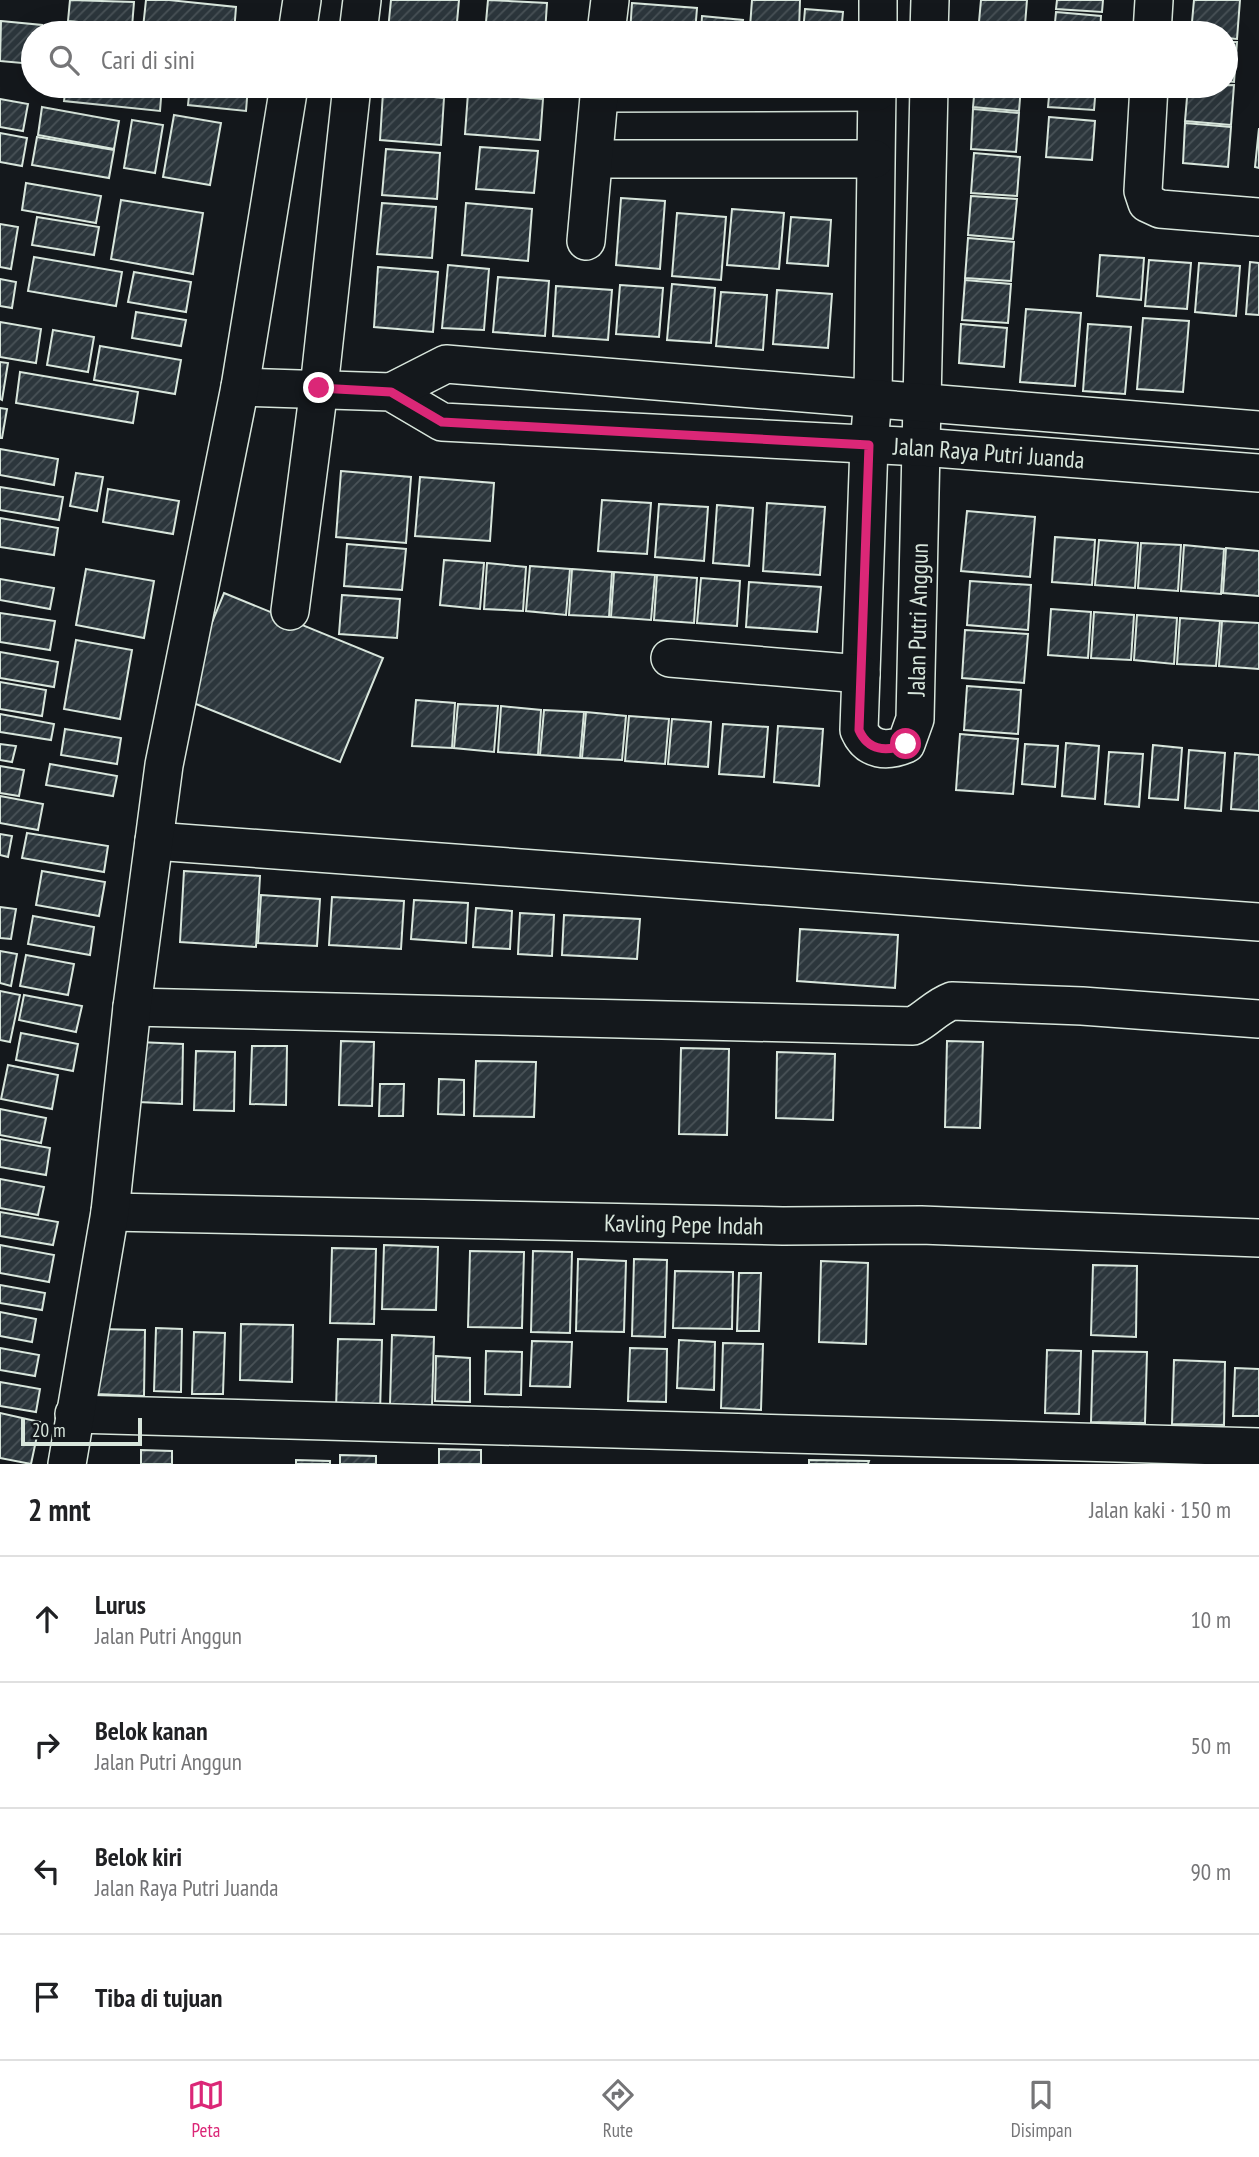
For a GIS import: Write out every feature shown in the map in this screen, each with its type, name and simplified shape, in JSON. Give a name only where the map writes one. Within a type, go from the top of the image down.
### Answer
[{"type":"street","points":[[299,21],[302,0]]},
{"type":"street","points":[[359,21],[362,0]]},
{"type":"street","points":[[607,21],[610,0]]},
{"type":"street","points":[[878,0],[878,21]]},
{"type":"street","points":[[929,21],[930,0]]},
{"type":"street","points":[[1153,21],[1154,0]]},
{"type":"street","points":[[67,1464],[110,1212],[132,1007],[164,765],[240,387],[287,98]]},
{"type":"street","points":[[290,611],[319,388],[351,98]]},
{"type":"street","points":[[586,242],[599,98]]},
{"type":"street","name":"Jalan Putri Anggun","points":[[877,98],[873,397],[859,730],[868,744],[883,750],[906,744],[915,719],[929,98]]},
{"type":"street","points":[[1148,98],[1143,191],[1147,203],[1160,209],[1259,217]]},
{"type":"street","points":[[595,159],[874,159]]},
{"type":"street","name":"Jalan Raya Putri Juanda","points":[[391,392],[446,364],[1259,430]]},
{"type":"street","name":"Jalan Raya Putri Juanda","points":[[240,387],[391,392],[442,422],[920,447],[1259,473]]},
{"type":"street","points":[[670,658],[861,674]]},
{"type":"street","points":[[154,841],[1259,922]]},
{"type":"street","points":[[132,1007],[912,1026],[926,1019],[938,1006],[952,1001],[1082,1006],[1259,1019]]},
{"type":"street","name":"Kavling Pepe Indah","points":[[110,1212],[769,1226],[921,1225],[1259,1238]]},
{"type":"street","points":[[74,1414],[1259,1447]]},
{"type":"building","points":[[70,0],[134,2],[132,21],[68,21]]},
{"type":"building","points":[[146,0],[236,7],[235,21],[144,21]]},
{"type":"building","points":[[391,0],[459,0],[457,21],[389,21]]},
{"type":"building","points":[[488,0],[547,3],[546,21],[486,21]]},
{"type":"building","points":[[752,0],[800,0],[799,21],[750,21]]},
{"type":"building","points":[[981,0],[1027,0],[1025,21],[979,21]]},
{"type":"building","points":[[1057,0],[1103,0],[1102,12],[1056,9]]},
{"type":"building","points":[[1194,0],[1240,0],[1238,26],[1238,21],[1192,21]]},
{"type":"building","points":[[632,3],[697,8],[696,21],[631,21]]},
{"type":"building","points":[[805,9],[843,12],[842,21],[804,21]]},
{"type":"building","points":[[1056,12],[1101,16],[1101,21],[1055,21]]},
{"type":"building","points":[[702,16],[743,20],[743,21],[702,21]]},
{"type":"building","points":[[1,21],[21,23],[21,63],[0,61]]},
{"type":"building","points":[[64,98],[161,98],[160,111],[64,101]]},
{"type":"building","points":[[189,98],[247,98],[246,111],[188,105]]},
{"type":"building","points":[[383,98],[444,98],[441,145],[380,140]]},
{"type":"building","points":[[468,98],[543,99],[540,140],[465,134]]},
{"type":"building","points":[[974,98],[1020,98],[1019,111],[973,107]]},
{"type":"building","points":[[1049,98],[1095,98],[1094,110],[1048,107]]},
{"type":"building","points":[[1187,98],[1233,98],[1231,125],[1185,121]]},
{"type":"building","points":[[0,99],[28,104],[23,131],[0,127]]},
{"type":"building","points":[[42,107],[119,121],[114,149],[38,135]]},
{"type":"building","points":[[973,109],[1019,113],[1016,152],[971,149]]},
{"type":"building","points":[[174,115],[221,123],[210,185],[163,177]]},
{"type":"building","points":[[1049,117],[1095,121],[1092,160],[1046,157]]},
{"type":"building","points":[[132,120],[163,125],[155,173],[124,168]]},
{"type":"building","points":[[1185,123],[1231,127],[1228,167],[1183,163]]},
{"type":"building","points":[[1259,128],[1259,168],[1255,167]]},
{"type":"building","points":[[0,133],[27,138],[22,166],[0,162]]},
{"type":"building","points":[[37,137],[114,150],[109,178],[32,165]]},
{"type":"building","points":[[480,147],[538,151],[534,193],[476,189]]},
{"type":"building","points":[[386,149],[440,153],[437,199],[382,195]]},
{"type":"building","points":[[974,153],[1020,157],[1017,196],[971,193]]},
{"type":"building","points":[[26,183],[101,196],[96,223],[22,210]]},
{"type":"building","points":[[971,196],[1017,199],[1013,239],[968,235]]},
{"type":"building","points":[[621,198],[665,201],[660,269],[616,265]]},
{"type":"building","points":[[121,200],[203,213],[193,274],[111,259]]},
{"type":"building","points":[[382,203],[436,207],[432,258],[377,254]]},
{"type":"building","points":[[466,203],[532,209],[528,261],[462,255]]},
{"type":"building","points":[[732,209],[784,213],[779,269],[727,265]]},
{"type":"building","points":[[677,213],[726,217],[721,280],[672,276]]},
{"type":"building","points":[[37,217],[99,227],[94,255],[32,245]]},
{"type":"building","points":[[791,217],[831,220],[828,266],[787,263]]},
{"type":"building","points":[[0,224],[18,227],[11,269],[0,267]]},
{"type":"building","points":[[968,238],[1014,242],[1011,281],[965,278]]},
{"type":"building","points":[[1100,255],[1144,258],[1141,300],[1097,296]]},
{"type":"building","points":[[34,257],[122,272],[116,306],[28,291]]},
{"type":"building","points":[[1149,260],[1191,263],[1187,309],[1145,306]]},
{"type":"building","points":[[1250,262],[1259,263],[1259,315],[1246,314]]},
{"type":"building","points":[[1199,263],[1240,266],[1236,316],[1195,312]]},
{"type":"building","points":[[448,265],[489,269],[484,330],[442,328]]},
{"type":"building","points":[[378,267],[438,272],[433,332],[374,327]]},
{"type":"building","points":[[134,272],[191,282],[186,312],[128,302]]},
{"type":"building","points":[[498,277],[549,281],[545,336],[493,332]]},
{"type":"building","points":[[0,279],[16,282],[12,308],[0,306]]},
{"type":"building","points":[[965,280],[1011,284],[1008,323],[962,320]]},
{"type":"building","points":[[672,284],[715,288],[711,343],[667,340]]},
{"type":"building","points":[[620,285],[663,288],[659,337],[616,334]]},
{"type":"building","points":[[556,286],[612,290],[608,340],[553,336]]},
{"type":"building","points":[[777,290],[832,294],[828,348],[773,344]]},
{"type":"building","points":[[721,292],[767,295],[763,350],[716,346]]},
{"type":"building","points":[[1026,309],[1081,313],[1075,386],[1020,382]]},
{"type":"building","points":[[136,312],[186,320],[181,346],[132,338]]},
{"type":"building","points":[[1143,318],[1189,321],[1183,392],[1137,389]]},
{"type":"building","points":[[0,322],[41,329],[36,363],[0,357]]},
{"type":"building","points":[[961,324],[1007,328],[1004,367],[959,363]]},
{"type":"building","points":[[1088,324],[1131,327],[1125,394],[1083,391]]},
{"type":"building","points":[[53,330],[94,337],[88,372],[47,365]]},
{"type":"building","points":[[100,346],[181,360],[175,394],[94,380]]},
{"type":"building","points":[[0,362],[8,363],[2,400],[0,399]]},
{"type":"building","points":[[20,372],[138,392],[133,423],[16,403]]},
{"type":"building","points":[[0,408],[7,409],[2,438],[0,438]]},
{"type":"building","points":[[0,449],[58,459],[54,485],[0,475]]},
{"type":"building","points":[[341,471],[411,477],[406,543],[336,537]]},
{"type":"building","points":[[76,473],[103,477],[97,511],[70,506]]},
{"type":"building","points":[[420,477],[494,483],[490,541],[415,536]]},
{"type":"building","points":[[0,487],[63,497],[59,520],[0,510]]},
{"type":"building","points":[[108,489],[179,501],[173,534],[103,522]]},
{"type":"building","points":[[602,500],[651,503],[647,554],[598,551]]},
{"type":"building","points":[[767,503],[825,507],[820,575],[763,571]]},
{"type":"building","points":[[659,504],[708,507],[704,561],[655,557]]},
{"type":"building","points":[[717,505],[753,508],[749,566],[713,563]]},
{"type":"building","points":[[967,511],[1035,517],[1030,577],[961,571]]},
{"type":"building","points":[[0,518],[58,528],[54,555],[0,547]]},
{"type":"building","points":[[1055,537],[1095,540],[1092,585],[1052,582]]},
{"type":"building","points":[[1099,540],[1138,543],[1135,588],[1095,585]]},
{"type":"building","points":[[1141,543],[1181,545],[1178,591],[1138,588]]},
{"type":"building","points":[[347,544],[406,549],[402,590],[344,586]]},
{"type":"building","points":[[1184,545],[1224,549],[1221,594],[1181,591]]},
{"type":"building","points":[[1226,548],[1259,551],[1259,596],[1223,593]]},
{"type":"building","points":[[444,560],[484,563],[480,609],[440,605]]},
{"type":"building","points":[[487,563],[526,567],[523,611],[484,609]]},
{"type":"building","points":[[530,566],[570,569],[566,615],[526,611]]},
{"type":"building","points":[[86,569],[154,581],[144,638],[76,625]]},
{"type":"building","points":[[572,569],[612,572],[609,617],[569,615]]},
{"type":"building","points":[[614,572],[655,575],[651,620],[611,617]]},
{"type":"building","points":[[657,575],[697,578],[694,623],[654,620]]},
{"type":"building","points":[[701,578],[740,581],[737,626],[697,623]]},
{"type":"building","points":[[0,579],[54,588],[50,609],[0,600]]},
{"type":"building","points":[[970,581],[1031,585],[1028,630],[967,625]]},
{"type":"building","points":[[749,582],[821,587],[817,632],[746,627]]},
{"type":"building","points":[[224,593],[383,658],[340,762],[181,698]]},
{"type":"building","points":[[342,595],[400,599],[397,638],[339,634]]},
{"type":"building","points":[[1051,609],[1091,612],[1088,658],[1048,655]]},
{"type":"building","points":[[1094,612],[1134,615],[1131,660],[1091,658]]},
{"type":"building","points":[[0,613],[55,621],[50,650],[0,642]]},
{"type":"building","points":[[1137,615],[1177,618],[1174,664],[1134,660]]},
{"type":"building","points":[[1180,618],[1220,621],[1216,666],[1177,664]]},
{"type":"building","points":[[1222,621],[1259,623],[1259,669],[1219,666]]},
{"type":"building","points":[[965,630],[1028,634],[1024,683],[962,678]]},
{"type":"building","points":[[76,640],[132,650],[120,719],[64,709]]},
{"type":"building","points":[[0,652],[58,662],[54,687],[0,678]]},
{"type":"building","points":[[0,682],[46,690],[42,716],[0,709]]},
{"type":"building","points":[[967,686],[1021,690],[1018,734],[964,730]]},
{"type":"building","points":[[416,700],[455,703],[452,748],[412,746]]},
{"type":"building","points":[[458,704],[498,706],[494,752],[454,748]]},
{"type":"building","points":[[501,706],[541,710],[538,755],[498,752]]},
{"type":"building","points":[[544,710],[584,712],[580,758],[540,755]]},
{"type":"building","points":[[586,712],[626,716],[622,760],[582,758]]},
{"type":"building","points":[[0,714],[54,724],[51,740],[0,732]]},
{"type":"building","points":[[629,716],[669,719],[665,764],[625,761]]},
{"type":"building","points":[[672,719],[711,722],[708,767],[668,764]]},
{"type":"building","points":[[723,724],[768,727],[764,777],[719,774]]},
{"type":"building","points":[[778,726],[823,729],[819,786],[774,782]]},
{"type":"building","points":[[65,729],[121,738],[117,764],[61,755]]},
{"type":"building","points":[[960,734],[1018,739],[1013,794],[956,790]]},
{"type":"building","points":[[1066,743],[1099,746],[1095,799],[1062,796]]},
{"type":"building","points":[[0,744],[16,746],[12,762],[0,760]]},
{"type":"building","points":[[1025,744],[1058,746],[1055,787],[1022,784]]},
{"type":"building","points":[[1153,745],[1182,748],[1178,800],[1149,798]]},
{"type":"building","points":[[1189,750],[1225,753],[1221,811],[1185,808]]},
{"type":"building","points":[[1109,752],[1143,754],[1139,807],[1105,804]]},
{"type":"building","points":[[1235,753],[1259,755],[1259,811],[1231,809]]},
{"type":"building","points":[[50,764],[117,776],[113,796],[46,785]]},
{"type":"building","points":[[0,766],[24,770],[19,796],[0,793]]},
{"type":"building","points":[[0,796],[43,804],[38,830],[0,823]]},
{"type":"building","points":[[27,833],[108,846],[104,872],[22,858]]},
{"type":"building","points":[[0,834],[12,836],[8,857],[0,855]]},
{"type":"building","points":[[42,871],[105,882],[99,916],[36,905]]},
{"type":"building","points":[[184,871],[260,876],[256,947],[180,942]]},
{"type":"building","points":[[261,895],[320,899],[317,946],[258,943]]},
{"type":"building","points":[[332,897],[404,901],[401,949],[329,945]]},
{"type":"building","points":[[414,900],[468,903],[466,943],[411,939]]},
{"type":"building","points":[[0,907],[16,909],[11,939],[0,938]]},
{"type":"building","points":[[476,908],[512,911],[510,949],[473,947]]},
{"type":"building","points":[[520,913],[554,915],[552,956],[518,954]]},
{"type":"building","points":[[564,915],[640,919],[637,959],[562,955]]},
{"type":"building","points":[[33,916],[94,927],[90,955],[28,944]]},
{"type":"building","points":[[800,929],[898,935],[895,988],[797,981]]},
{"type":"building","points":[[0,951],[17,954],[11,986],[0,983]]},
{"type":"building","points":[[26,955],[74,964],[68,995],[20,986]]},
{"type":"building","points":[[0,991],[20,995],[10,1042],[0,1040]]},
{"type":"building","points":[[24,995],[82,1006],[76,1032],[19,1020]]},
{"type":"building","points":[[21,1033],[78,1044],[73,1071],[16,1060]]},
{"type":"building","points":[[341,1041],[374,1042],[372,1106],[339,1105]]},
{"type":"building","points":[[947,1041],[983,1042],[980,1128],[945,1127]]},
{"type":"building","points":[[139,1042],[183,1044],[182,1104],[138,1102]]},
{"type":"building","points":[[252,1046],[287,1046],[286,1105],[250,1104]]},
{"type":"building","points":[[681,1048],[729,1049],[727,1135],[679,1134]]},
{"type":"building","points":[[196,1051],[235,1052],[234,1111],[194,1110]]},
{"type":"building","points":[[777,1052],[835,1054],[833,1120],[776,1118]]},
{"type":"building","points":[[476,1061],[536,1062],[534,1117],[474,1116]]},
{"type":"building","points":[[8,1065],[58,1075],[52,1109],[1,1099]]},
{"type":"building","points":[[439,1079],[464,1080],[464,1115],[438,1114]]},
{"type":"building","points":[[380,1084],[404,1084],[403,1116],[379,1116]]},
{"type":"building","points":[[0,1109],[46,1118],[41,1143],[0,1135]]},
{"type":"building","points":[[0,1139],[50,1148],[46,1175],[0,1167]]},
{"type":"building","points":[[0,1179],[44,1187],[38,1215],[0,1208]]},
{"type":"building","points":[[0,1212],[58,1222],[53,1245],[0,1236]]},
{"type":"building","points":[[0,1245],[54,1255],[49,1282],[0,1273]]},
{"type":"building","points":[[384,1245],[438,1247],[436,1310],[382,1309]]},
{"type":"building","points":[[332,1248],[376,1249],[374,1324],[330,1323]]},
{"type":"building","points":[[470,1251],[524,1252],[522,1328],[468,1327]]},
{"type":"building","points":[[533,1251],[572,1252],[570,1333],[531,1332]]},
{"type":"building","points":[[578,1259],[626,1261],[624,1332],[576,1331]]},
{"type":"building","points":[[634,1259],[667,1260],[665,1337],[632,1336]]},
{"type":"building","points":[[821,1261],[868,1263],[866,1344],[819,1342]]},
{"type":"building","points":[[1093,1265],[1137,1266],[1136,1337],[1091,1335]]},
{"type":"building","points":[[675,1271],[733,1272],[732,1329],[673,1328]]},
{"type":"building","points":[[739,1273],[761,1273],[759,1331],[737,1331]]},
{"type":"building","points":[[0,1285],[45,1293],[42,1310],[0,1303]]},
{"type":"building","points":[[0,1312],[36,1319],[32,1342],[0,1336]]},
{"type":"building","points":[[241,1324],[293,1325],[292,1382],[240,1380]]},
{"type":"building","points":[[156,1328],[182,1329],[181,1392],[154,1391]]},
{"type":"building","points":[[98,1329],[145,1330],[144,1396],[96,1394]]},
{"type":"building","points":[[194,1332],[225,1333],[223,1394],[192,1394]]},
{"type":"building","points":[[392,1335],[434,1337],[432,1406],[390,1405]]},
{"type":"building","points":[[338,1339],[382,1340],[380,1412],[336,1410]]},
{"type":"building","points":[[679,1340],[715,1342],[714,1390],[677,1388]]},
{"type":"building","points":[[532,1341],[572,1342],[570,1387],[530,1386]]},
{"type":"building","points":[[723,1343],[763,1344],[761,1410],[721,1408]]},
{"type":"building","points":[[0,1348],[39,1355],[35,1376],[0,1370]]},
{"type":"building","points":[[630,1348],[667,1349],[666,1402],[628,1401]]},
{"type":"building","points":[[1047,1350],[1081,1351],[1079,1414],[1045,1413]]},
{"type":"building","points":[[486,1351],[522,1352],[521,1395],[485,1394]]},
{"type":"building","points":[[1093,1351],[1147,1352],[1145,1423],[1091,1422]]},
{"type":"building","points":[[436,1356],[470,1358],[470,1402],[435,1401]]},
{"type":"building","points":[[1174,1360],[1225,1362],[1224,1425],[1172,1424]]},
{"type":"building","points":[[1235,1368],[1259,1369],[1259,1416],[1233,1416]]},
{"type":"building","points":[[0,1382],[40,1389],[36,1412],[0,1406]]},
{"type":"building","points":[[0,1413],[40,1422],[31,1464],[0,1458]]},
{"type":"building","points":[[439,1449],[481,1450],[481,1464],[439,1464]]},
{"type":"building","points":[[141,1450],[172,1451],[172,1464],[141,1464]]},
{"type":"building","points":[[340,1455],[376,1456],[376,1464],[340,1464]]},
{"type":"building","points":[[296,1460],[330,1461],[330,1464],[296,1464]]},
{"type":"building","points":[[809,1460],[869,1461],[868,1464],[809,1464]]},
{"type":"route","points":[[319,388],[391,392],[442,422],[869,445],[859,730],[868,744],[876,748],[883,750],[906,744]]}]
